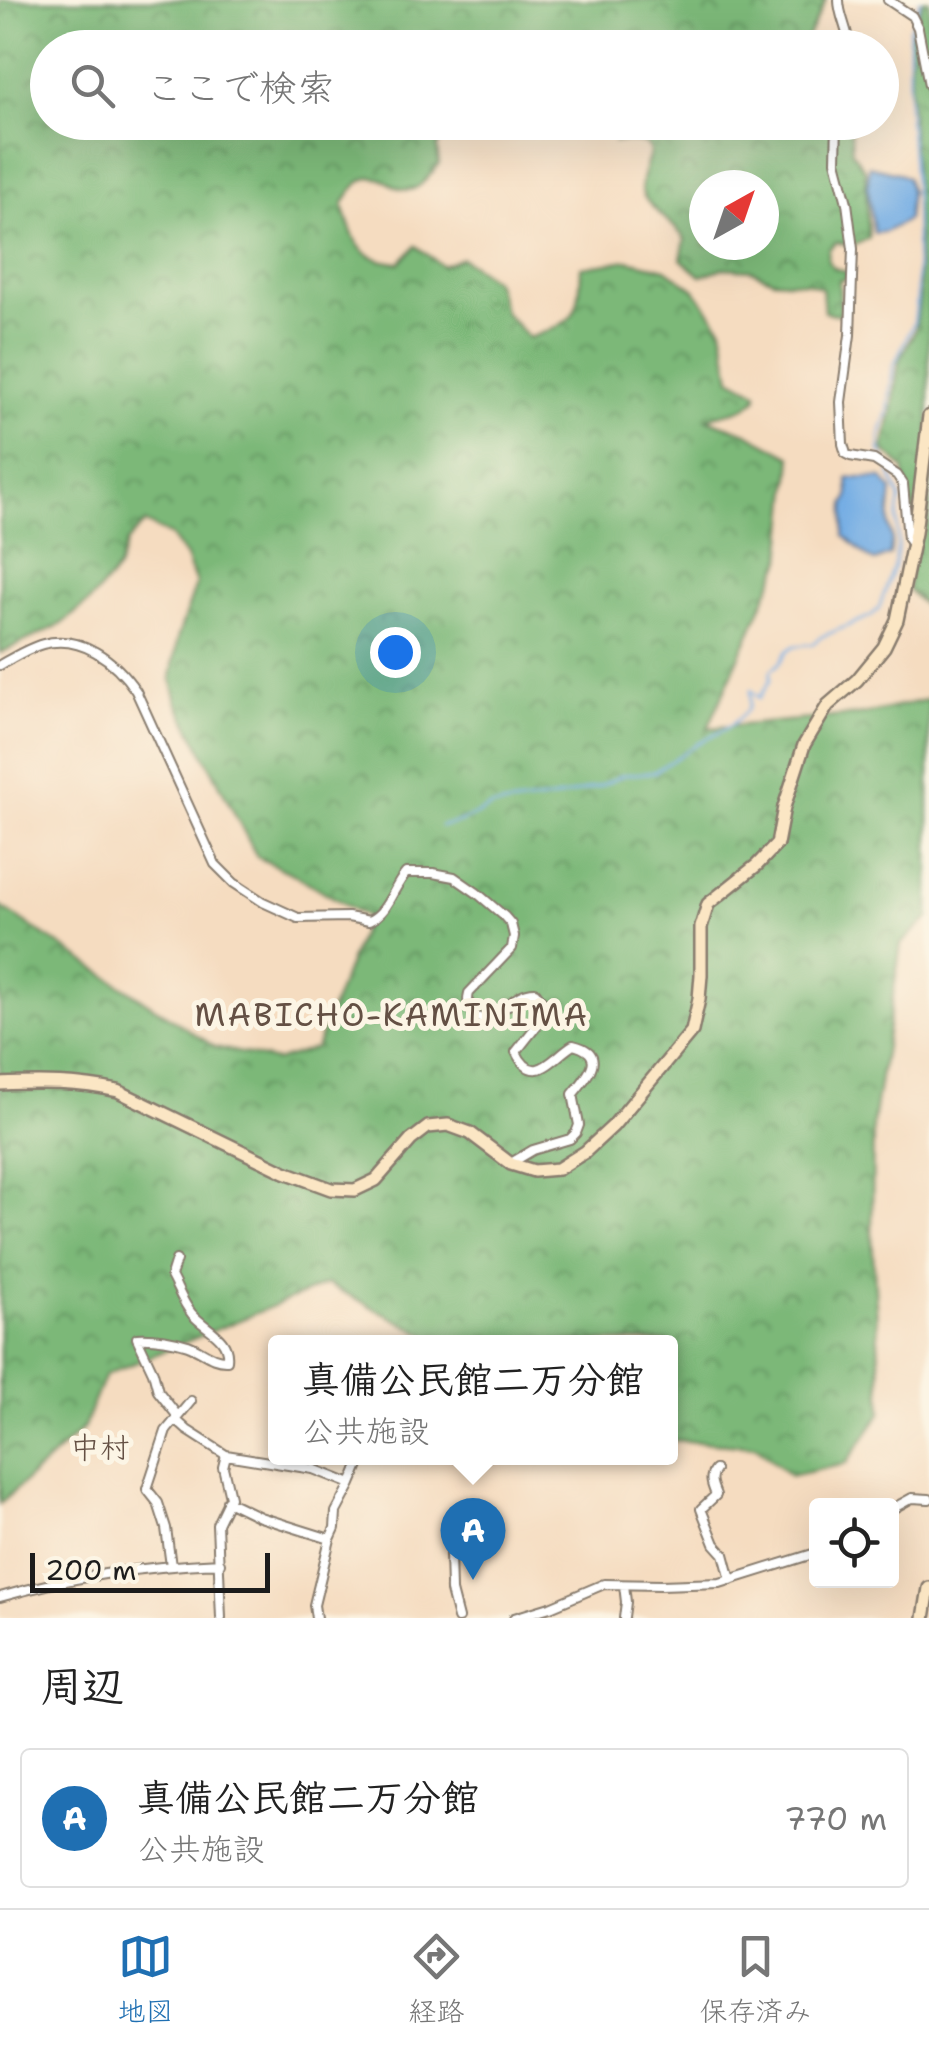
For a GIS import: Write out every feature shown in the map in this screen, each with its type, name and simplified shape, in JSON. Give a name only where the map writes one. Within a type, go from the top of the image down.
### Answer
[{"type":"street","points":[[839,0],[848,30]]},
{"type":"street","points":[[888,0],[912,16],[918,28],[929,85]]},
{"type":"street","points":[[836,140],[836,162],[852,249],[850,335],[840,402],[842,444],[850,456],[874,460],[897,474],[904,484],[908,538],[913,546]]},
{"type":"street","points":[[0,1084],[36,1082],[118,1091],[330,1190],[355,1190],[376,1180],[428,1127],[448,1125],[470,1133],[510,1164],[534,1171],[558,1169],[586,1152],[614,1126],[692,1031],[700,987],[701,927],[708,904],[777,844],[784,806],[804,745],[828,705],[858,680],[884,647],[897,620],[913,546],[929,416]]},
{"type":"street","points":[[0,665],[46,643],[74,643],[106,658],[136,691],[214,864],[234,883],[284,913],[298,918],[369,920],[383,912],[406,873],[416,872],[454,877],[504,916],[514,936],[512,948],[468,993],[470,1011],[478,1018],[489,1019],[519,996],[535,992],[545,1005],[546,1014],[516,1052],[519,1059],[534,1070],[551,1064],[574,1046],[581,1046],[592,1062],[592,1070],[572,1094],[579,1125],[576,1133],[510,1164]]},
{"type":"street","points":[[176,1260],[171,1276],[180,1297],[193,1316],[224,1342],[227,1360],[220,1362],[193,1347],[137,1338],[154,1372],[158,1391],[187,1430],[226,1455],[268,1461]]},
{"type":"street","points":[[170,1566],[166,1528],[158,1504],[146,1490],[166,1431],[191,1401]]},
{"type":"street","points":[[221,1618],[217,1524],[230,1497],[223,1467],[226,1455]]},
{"type":"street","points":[[293,1465],[313,1468],[351,1484]]},
{"type":"street","points":[[316,1618],[314,1605],[336,1512],[359,1465]]},
{"type":"street","points":[[715,1470],[711,1482],[716,1496],[701,1509],[715,1544],[724,1554],[731,1580]]},
{"type":"street","points":[[899,1506],[912,1498],[929,1499]]},
{"type":"street","points":[[227,1501],[330,1538]]},
{"type":"street","points":[[458,1618],[451,1591],[450,1552],[466,1540]]},
{"type":"street","points":[[514,1618],[604,1584],[702,1584],[731,1580],[809,1555]]},
{"type":"street","points":[[0,1597],[84,1578],[170,1566],[220,1564]]},
{"type":"street","points":[[624,1585],[624,1618]]},
{"type":"street","points":[[924,1618],[929,1588]]},
{"type":"green space","points":[[0,0],[826,0],[811,30],[30,30],[30,140],[442,140],[437,147],[439,164],[418,187],[403,190],[372,178],[360,182],[351,192],[343,205],[354,238],[366,253],[399,263],[416,246],[442,266],[461,258],[494,280],[505,313],[529,338],[557,327],[572,315],[579,297],[581,267],[628,260],[666,269],[695,290],[722,328],[731,378],[757,392],[757,398],[739,410],[707,419],[747,433],[792,457],[782,560],[708,728],[866,714],[929,699],[929,918],[901,944],[873,1123],[872,1234],[882,1412],[846,1464],[790,1476],[756,1446],[678,1440],[678,1335],[426,1335],[327,1284],[105,1375],[83,1429],[0,1504],[0,906],[215,1047],[276,1061],[316,1048],[367,917],[257,857],[177,702],[171,677],[178,636],[196,584],[186,557],[171,536],[145,523],[127,542],[118,569],[89,602],[60,625],[0,653]]},
{"type":"green space","points":[[923,0],[929,0],[929,611],[908,590],[914,528],[904,469],[883,449],[899,361],[915,330],[920,294],[910,38]]},
{"type":"green space","points":[[615,140],[851,140],[852,152],[865,170],[869,238],[853,246],[836,242],[829,249],[828,261],[834,268],[847,272],[848,278],[839,280],[841,315],[824,312],[822,288],[810,283],[773,280],[751,270],[723,268],[701,276],[681,259],[685,239],[645,198],[642,188],[649,150],[646,144]]},
{"type":"water","points":[[869,166],[907,178],[907,220],[885,232],[874,233]]},
{"type":"water","points":[[882,478],[892,490],[890,555],[875,561],[844,536],[848,479]]},
{"type":"waterway","points":[[915,15],[920,0]]},
{"type":"waterway","points":[[887,464],[880,450],[880,436],[888,412],[893,367],[914,322],[917,298],[908,109],[912,22]]},
{"type":"waterway","points":[[441,826],[492,807],[552,799],[600,786],[623,775],[654,772],[742,716],[749,707],[751,690],[759,698],[770,681],[771,670],[787,651],[812,644],[871,616],[879,608],[898,544],[900,499],[890,472]]},
{"type":"place","name":"真備公民館二万分館","points":[[473,1580]]},
{"type":"district","name":"MABICHO-KAMINIMA","points":[[392,1015]]},
{"type":"district","name":"中村","points":[[100,1448]]}]
